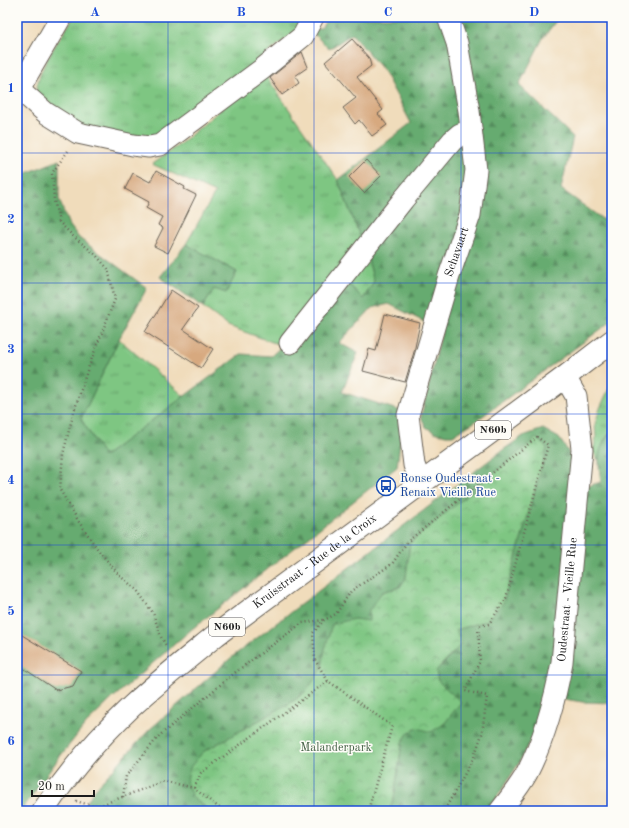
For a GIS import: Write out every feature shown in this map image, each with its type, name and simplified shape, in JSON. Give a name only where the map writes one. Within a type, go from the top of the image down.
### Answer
[{"type":"main road","name":"Kruisstraat - Rue de la Croix","points":[[49,802],[90,749],[112,726],[132,706],[216,635],[612,341]]},
{"type":"street","points":[[61,17],[18,89],[46,113],[78,133],[132,145],[149,147],[160,145],[262,70],[303,36],[313,17]]},
{"type":"street","name":"Schavaart","points":[[421,483],[414,465],[408,415],[451,270],[470,215],[476,170],[469,110],[457,43],[448,17]]},
{"type":"street","points":[[290,343],[452,140],[460,134],[471,131]]},
{"type":"street","name":"Oudestraat - Vieille Rue","points":[[500,811],[526,774],[542,740],[556,694],[562,662],[582,450],[576,396],[565,377]]},
{"type":"path","points":[[78,133],[68,152],[52,173],[54,200],[59,222],[95,254],[108,269],[115,299],[87,371],[73,415],[63,454],[60,490],[78,522],[99,551],[120,576],[137,590],[154,613],[161,637],[177,667]]},
{"type":"path","points":[[123,797],[126,776],[159,736],[237,671],[302,623],[324,620],[336,614],[351,591],[392,564],[407,542],[537,437],[548,445],[506,598],[489,624],[478,626],[480,661],[465,691],[486,696],[482,734],[474,758],[444,811]]},
{"type":"path","points":[[324,620],[313,634],[315,660],[328,681],[392,726],[368,811]]},
{"type":"path","points":[[194,788],[201,773],[328,681]]},
{"type":"path","points":[[49,802],[96,807],[164,781],[194,788],[223,811]]},
{"type":"green space","points":[[74,17],[309,17],[305,24],[156,140],[82,129],[36,93],[45,63]]},
{"type":"green space","points":[[328,17],[559,17],[543,38],[519,85],[573,137],[561,189],[612,226],[612,321],[476,421],[453,435],[446,435],[434,432],[426,427],[421,417],[442,331],[389,304],[372,308],[339,343],[358,353],[342,392],[404,412],[397,467],[192,629],[114,697],[86,724],[58,759],[21,811],[17,811],[17,177],[59,160],[59,199],[68,223],[79,238],[147,288],[119,339],[81,419],[104,456],[241,354],[271,356],[319,309],[339,292],[350,285],[363,299],[374,282],[367,255],[338,180],[411,123],[384,72],[352,34],[329,49],[312,32],[322,27]]},
{"type":"green space","points":[[264,73],[338,180],[367,255],[374,282],[363,299],[283,346],[228,326],[203,307],[214,289],[237,272],[186,244],[215,193],[152,164],[179,145]]},
{"type":"green space","points":[[186,244],[237,272],[226,293],[214,289],[203,307],[160,277]]},
{"type":"green space","points":[[119,339],[185,397],[104,456],[81,419]]},
{"type":"green space","points":[[612,382],[612,431],[604,440],[598,460],[593,451],[596,438],[595,424],[600,408]]},
{"type":"green space","points":[[543,429],[559,438],[572,457],[578,489],[601,482],[599,455],[603,443],[612,431],[612,703],[582,702],[552,697],[519,763],[488,811],[389,811],[394,798],[402,742],[409,732],[418,728],[438,681],[436,671],[454,653],[456,630],[486,621],[503,603],[547,448],[536,439],[410,543],[406,578],[400,587],[382,592],[369,622],[354,619],[325,649],[322,668],[307,690],[295,700],[203,752],[191,767],[192,796],[210,811],[81,811],[95,789],[149,730],[232,657],[500,452],[523,436]]},
{"type":"green space","name":"Malanderpark","points":[[536,438],[547,448],[503,603],[486,621],[456,630],[461,644],[436,671],[438,681],[461,702],[444,724],[431,732],[418,728],[409,732],[402,742],[394,798],[389,811],[210,811],[192,796],[186,782],[191,766],[203,752],[295,700],[307,690],[322,668],[325,649],[332,624],[354,619],[369,621],[369,610],[382,592],[400,587],[406,578],[410,543]]},
{"type":"building","points":[[352,39],[369,58],[371,66],[357,77],[383,110],[378,114],[387,125],[372,136],[359,120],[355,124],[343,108],[356,98],[325,62]]},
{"type":"building","points":[[302,52],[308,67],[295,76],[299,83],[282,95],[270,78]]},
{"type":"building","points":[[366,160],[381,176],[364,193],[349,177]]},
{"type":"building","points":[[156,171],[185,187],[184,189],[196,195],[168,253],[154,246],[163,228],[158,225],[162,217],[146,208],[149,202],[125,189],[133,173],[150,182]]},
{"type":"building","points":[[171,290],[198,308],[183,329],[213,349],[201,368],[145,332]]},
{"type":"building","points":[[385,314],[420,323],[414,352],[405,382],[363,371],[369,349],[376,351]]},
{"type":"building","points":[[17,632],[81,671],[73,686],[56,690],[17,664]]},
{"type":"place","name":"Ronse Oudestraat - Renaix Vieille Rue","points":[[386,486]]}]
